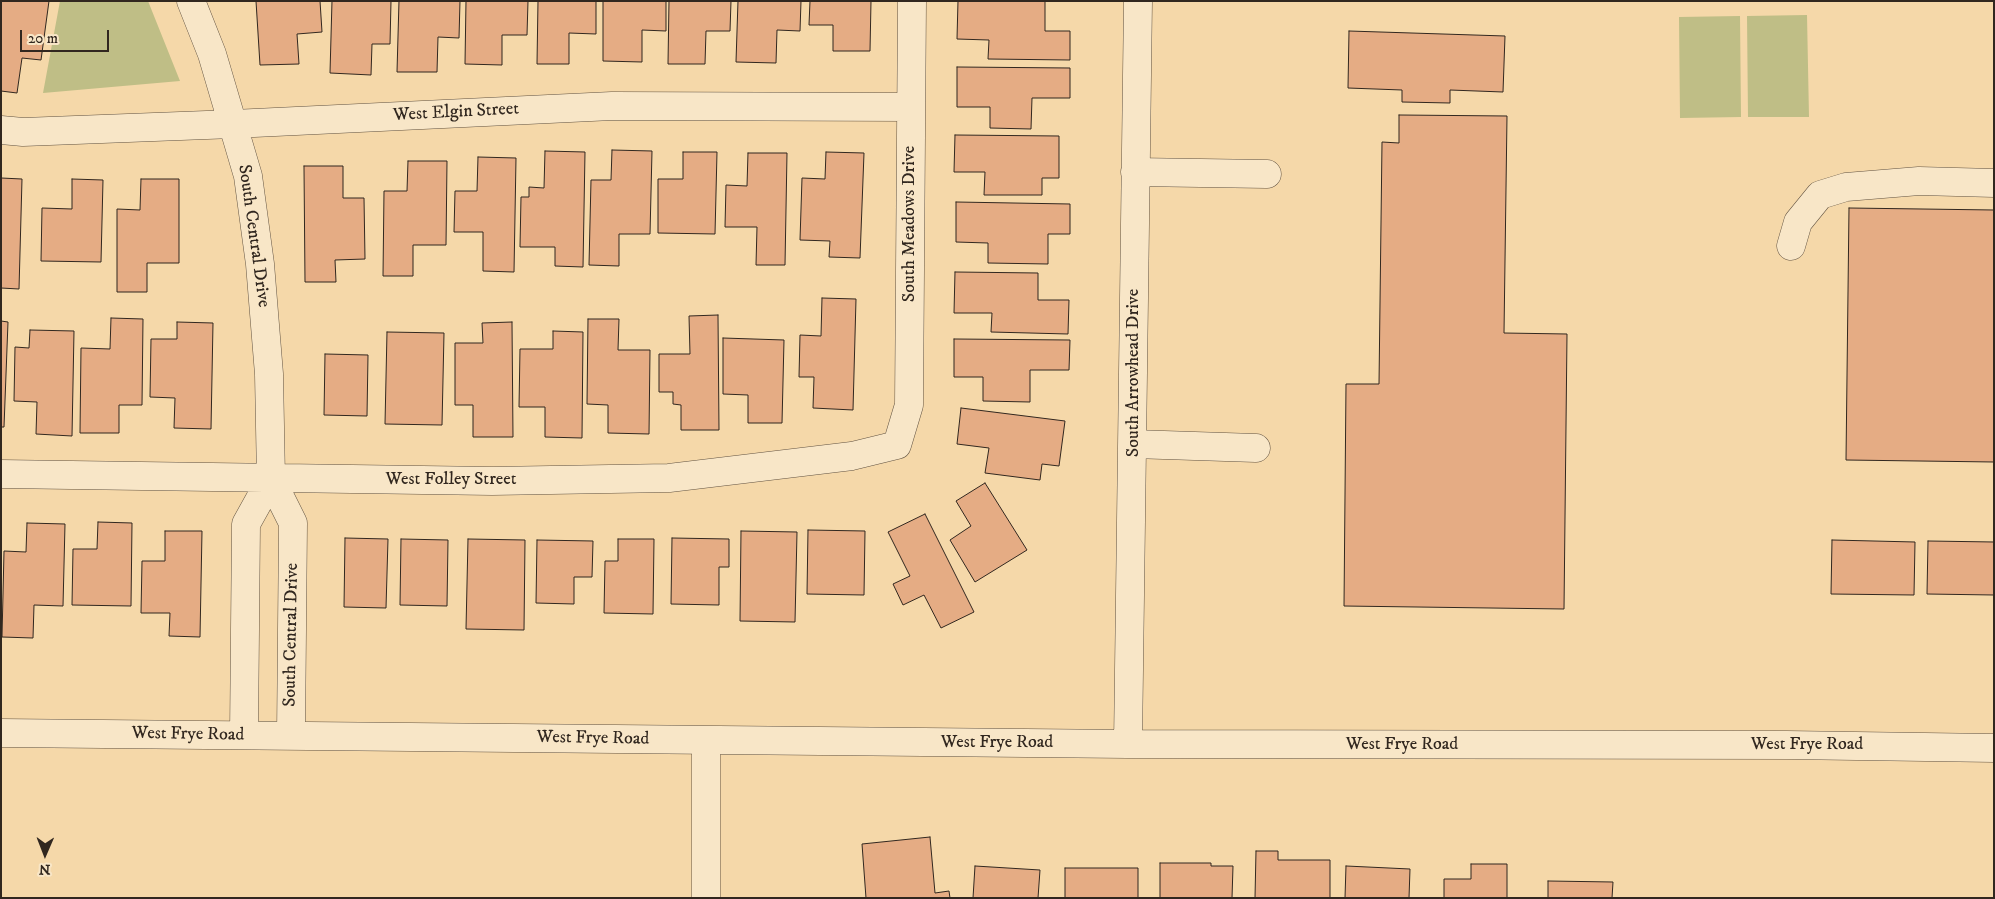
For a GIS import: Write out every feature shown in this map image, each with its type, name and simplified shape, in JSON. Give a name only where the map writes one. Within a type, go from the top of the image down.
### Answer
[{"type":"street","name":"South Central Drive","points":[[191,1],[212,54],[248,176],[260,264],[269,374],[270,479],[294,523],[291,736]]},
{"type":"street","name":"South Meadows Drive","points":[[897,445],[909,405],[912,1]]},
{"type":"street","name":"South Arrowhead Drive","points":[[1128,744],[1134,444],[1138,1]]},
{"type":"street","name":"West Elgin Street","points":[[1,130],[32,131],[233,124],[612,106],[910,107]]},
{"type":"street","points":[[1135,172],[1267,174]]},
{"type":"street","points":[[1791,246],[1798,222],[1820,195],[1846,187],[1919,181],[1994,182]]},
{"type":"street","points":[[1134,444],[1256,448]]},
{"type":"street","name":"West Folley Street","points":[[1,474],[270,479],[492,480],[669,478],[852,456],[897,445]]},
{"type":"street","name":"South Central Drive","points":[[244,735],[246,524],[270,479]]},
{"type":"street","name":"West Frye Road","points":[[1,733],[1128,744],[1787,745],[1994,748]]},
{"type":"street","points":[[706,740],[706,898]]},
{"type":"shaded area","points":[[60,1],[148,1],[180,81],[43,93]]},
{"type":"shaded area","points":[[1807,15],[1809,117],[1748,117],[1747,16]]},
{"type":"shaded area","points":[[1740,16],[1741,117],[1680,118],[1679,17]]},
{"type":"building","points":[[1,1],[49,1],[41,60],[22,58],[17,93],[1,91]]},
{"type":"building","points":[[256,1],[320,1],[322,32],[297,34],[299,64],[260,65]]},
{"type":"building","points":[[332,1],[391,1],[390,44],[372,44],[371,75],[330,73]]},
{"type":"building","points":[[399,1],[460,1],[459,38],[438,37],[437,72],[397,72]]},
{"type":"building","points":[[466,1],[528,1],[527,35],[502,35],[502,65],[465,64]]},
{"type":"building","points":[[538,1],[596,1],[596,34],[569,33],[569,64],[537,64]]},
{"type":"building","points":[[603,1],[666,1],[666,31],[642,30],[642,62],[603,61]]},
{"type":"building","points":[[669,1],[731,1],[730,31],[706,31],[705,64],[668,64]]},
{"type":"building","points":[[738,1],[801,1],[800,31],[777,30],[776,63],[736,62]]},
{"type":"building","points":[[810,1],[871,1],[870,51],[833,51],[833,25],[809,25]]},
{"type":"building","points":[[958,1],[1045,1],[1045,31],[1070,31],[1070,60],[988,59],[989,40],[957,39]]},
{"type":"building","points":[[1349,31],[1505,36],[1503,92],[1450,90],[1450,103],[1402,102],[1402,90],[1348,88]]},
{"type":"building","points":[[957,67],[1070,68],[1070,98],[1032,98],[1031,129],[990,128],[990,107],[957,107]]},
{"type":"building","points":[[1399,115],[1507,116],[1504,333],[1567,334],[1564,609],[1344,606],[1346,384],[1379,384],[1382,142],[1399,143]]},
{"type":"building","points":[[955,135],[1059,136],[1059,178],[1042,178],[1042,195],[984,195],[985,172],[954,172]]},
{"type":"building","points":[[612,150],[652,151],[650,234],[619,234],[619,266],[589,265],[591,180],[611,180]]},
{"type":"building","points":[[545,151],[585,152],[583,267],[555,266],[555,247],[520,247],[521,197],[529,197],[529,187],[544,188]]},
{"type":"building","points":[[683,152],[717,152],[715,234],[658,233],[658,179],[683,179]]},
{"type":"building","points":[[826,152],[864,153],[860,258],[829,257],[830,241],[800,240],[802,178],[825,179]]},
{"type":"building","points":[[748,153],[787,153],[785,265],[756,265],[757,227],[725,227],[726,185],[747,186]]},
{"type":"building","points":[[478,157],[516,158],[514,272],[483,271],[483,232],[454,232],[455,191],[477,191]]},
{"type":"building","points":[[408,161],[447,161],[446,245],[413,245],[413,276],[383,276],[384,191],[407,191]]},
{"type":"building","points":[[304,166],[343,166],[343,198],[364,198],[365,259],[335,260],[336,282],[305,282]]},
{"type":"building","points":[[1,178],[22,179],[19,289],[1,288]]},
{"type":"building","points":[[72,179],[103,180],[101,262],[41,261],[42,208],[72,209]]},
{"type":"building","points":[[141,179],[179,179],[179,263],[147,263],[147,292],[117,292],[117,209],[140,210]]},
{"type":"building","points":[[956,202],[1070,204],[1070,234],[1048,234],[1048,264],[988,263],[988,243],[956,242]]},
{"type":"building","points":[[1849,208],[1994,210],[1994,462],[1846,460]]},
{"type":"building","points":[[955,272],[1038,273],[1038,300],[1069,300],[1068,334],[991,332],[992,313],[954,313]]},
{"type":"building","points":[[822,298],[856,299],[853,410],[813,408],[814,377],[799,377],[800,335],[821,336]]},
{"type":"building","points":[[718,315],[719,430],[681,430],[681,405],[673,404],[673,392],[659,392],[659,354],[690,354],[689,316]]},
{"type":"building","points":[[111,318],[143,319],[142,405],[119,405],[119,433],[80,433],[81,348],[110,349]]},
{"type":"building","points":[[588,319],[619,319],[618,350],[650,350],[649,434],[608,433],[608,405],[587,404]]},
{"type":"building","points":[[1,321],[8,322],[4,427],[1,427]]},
{"type":"building","points":[[177,322],[213,323],[211,429],[174,428],[175,398],[150,397],[151,339],[177,339]]},
{"type":"building","points":[[512,322],[513,437],[473,437],[473,405],[455,405],[455,343],[483,343],[482,323]]},
{"type":"building","points":[[30,330],[74,331],[72,436],[36,434],[37,402],[14,401],[15,347],[29,348]]},
{"type":"building","points":[[553,331],[583,332],[582,438],[545,437],[545,407],[519,407],[520,349],[553,349]]},
{"type":"building","points":[[387,332],[444,333],[442,425],[385,424]]},
{"type":"building","points":[[723,338],[784,340],[782,423],[748,423],[748,395],[723,394]]},
{"type":"building","points":[[954,339],[1070,340],[1069,370],[1030,370],[1030,402],[983,401],[983,377],[954,377]]},
{"type":"building","points":[[325,354],[368,355],[367,416],[324,415]]},
{"type":"building","points":[[961,408],[1065,421],[1059,466],[1042,464],[1040,480],[985,473],[989,448],[957,444]]},
{"type":"building","points":[[985,483],[1027,550],[975,582],[950,540],[971,526],[956,501]]},
{"type":"building","points":[[925,514],[974,612],[941,628],[924,595],[903,605],[893,584],[910,576],[888,532]]},
{"type":"building","points":[[98,522],[132,523],[131,606],[72,605],[73,549],[97,549]]},
{"type":"building","points":[[27,523],[65,524],[63,606],[34,605],[33,638],[2,637],[4,551],[26,552]]},
{"type":"building","points":[[808,530],[865,531],[864,595],[807,594]]},
{"type":"building","points":[[165,531],[202,531],[200,637],[169,636],[170,613],[141,613],[142,561],[165,561]]},
{"type":"building","points":[[741,531],[797,532],[795,622],[740,621]]},
{"type":"building","points":[[345,538],[388,539],[386,608],[344,607]]},
{"type":"building","points":[[672,538],[729,539],[729,567],[719,567],[719,605],[671,604]]},
{"type":"building","points":[[401,539],[448,540],[447,606],[400,605]]},
{"type":"building","points":[[468,539],[525,540],[524,630],[466,629]]},
{"type":"building","points":[[618,539],[654,539],[653,614],[604,613],[605,561],[618,561]]},
{"type":"building","points":[[537,540],[593,541],[592,577],[574,577],[574,604],[536,603]]},
{"type":"building","points":[[1832,540],[1915,542],[1914,595],[1831,594]]},
{"type":"building","points":[[1928,541],[1994,542],[1994,595],[1927,594]]},
{"type":"building","points":[[930,837],[935,893],[949,891],[950,898],[866,898],[862,844]]},
{"type":"building","points":[[1256,851],[1278,851],[1278,860],[1330,860],[1330,898],[1255,898]]},
{"type":"building","points":[[1160,863],[1211,863],[1211,866],[1233,866],[1232,898],[1160,898]]},
{"type":"building","points":[[1471,864],[1507,864],[1507,898],[1444,898],[1444,879],[1471,879]]},
{"type":"building","points":[[975,866],[1040,870],[1038,898],[973,898]]},
{"type":"building","points":[[1346,866],[1410,869],[1409,898],[1345,898]]},
{"type":"building","points":[[1065,868],[1138,868],[1138,898],[1065,898]]},
{"type":"building","points":[[1548,881],[1613,882],[1612,898],[1548,898]]}]
